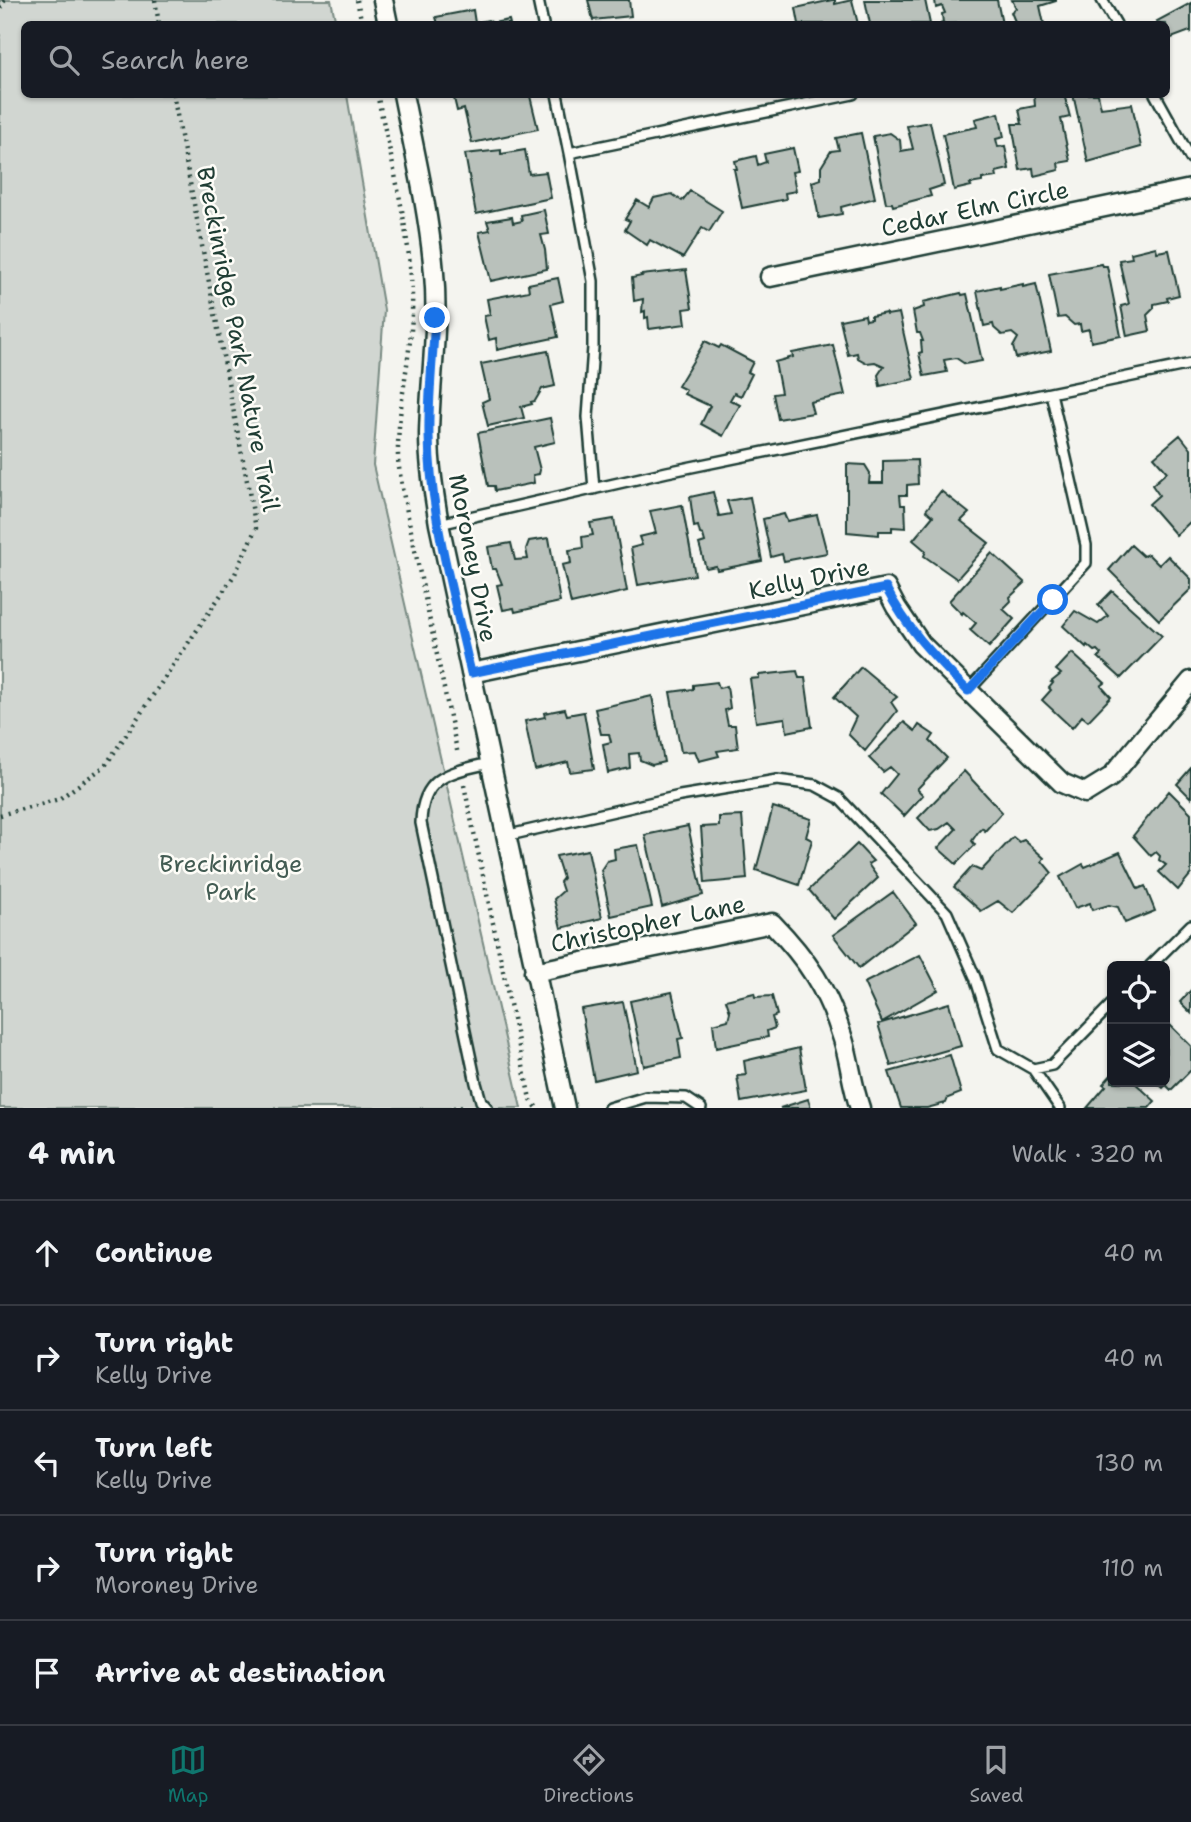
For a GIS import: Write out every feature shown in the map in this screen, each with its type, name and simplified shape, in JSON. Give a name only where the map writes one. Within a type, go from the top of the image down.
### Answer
[{"type":"street","points":[[383,0],[387,21]]},
{"type":"street","name":"Moroney Drive","points":[[404,98],[425,202],[434,274],[435,318],[429,436],[439,524],[565,1108]]},
{"type":"street","name":"Cedar Elm Circle","points":[[770,277],[1191,189]]},
{"type":"street","name":"Kelly Drive","points":[[471,673],[886,588],[922,644],[1062,783],[1085,793],[1111,777],[1191,681]]},
{"type":"street","name":"Christopher Lane","points":[[534,972],[772,923],[800,951],[828,996],[843,1039],[860,1108]]},
{"type":"lane","points":[[538,0],[542,21]]},
{"type":"lane","points":[[1102,0],[1114,21]]},
{"type":"lane","points":[[558,98],[593,281],[593,347],[588,417],[594,489]]},
{"type":"lane","points":[[569,153],[834,98]]},
{"type":"lane","points":[[1157,98],[1191,159]]},
{"type":"lane","points":[[439,524],[995,403],[1191,364]]},
{"type":"lane","points":[[968,691],[1086,563],[1086,545],[1051,393]]},
{"type":"lane","points":[[487,1108],[481,1101],[476,1083],[421,822],[421,810],[431,786],[450,772],[490,762]]},
{"type":"lane","points":[[505,836],[680,796],[777,780],[816,785],[839,798],[947,913],[975,977],[998,1049],[1033,1069],[1060,1108]]},
{"type":"lane","points":[[1155,961],[1191,925]]},
{"type":"lane","points":[[1033,1069],[1052,1065],[1107,1009]]},
{"type":"lane","points":[[609,1108],[646,1097],[687,1098],[701,1108]]},
{"type":"path","points":[[0,8],[5,0]]},
{"type":"path","points":[[155,0],[158,21]]},
{"type":"path","points":[[357,0],[361,21]]},
{"type":"path","name":"Breckinridge Park Nature Trail","points":[[0,815],[58,799],[105,766],[235,574],[256,528],[174,98]]},
{"type":"path","points":[[453,1108],[466,1108]]},
{"type":"green space","name":"Breckinridge Park","points":[[0,0],[331,0],[335,21],[21,21],[21,98],[348,98],[384,310],[373,465],[521,1108],[0,1108]]},
{"type":"building","points":[[588,0],[629,0],[631,16],[593,20]]},
{"type":"building","points":[[832,0],[835,0],[835,4],[852,0],[857,21],[798,21],[796,8]]},
{"type":"building","points":[[865,0],[925,0],[929,21],[869,21]]},
{"type":"building","points":[[935,0],[997,0],[1001,21],[943,21],[942,14],[945,13],[942,6],[936,8]]},
{"type":"building","points":[[1012,0],[1056,0],[1040,6],[1043,21],[1015,21],[1011,12],[1016,8]]},
{"type":"building","points":[[1191,3],[1191,33],[1190,31],[1170,39],[1170,21],[1157,21]]},
{"type":"building","points":[[473,10],[475,21],[437,21],[436,17]]},
{"type":"building","points":[[454,98],[530,98],[538,129],[472,143],[464,109],[457,111]]},
{"type":"building","points":[[1034,98],[1065,98],[1070,117],[1061,119],[1070,161],[1058,163],[1059,170],[1034,176],[1033,168],[1020,170],[1012,124],[1022,124],[1019,109],[1035,106]]},
{"type":"building","points":[[1074,98],[1099,98],[1101,108],[1132,104],[1141,147],[1088,162]]},
{"type":"building","points":[[999,113],[1004,137],[996,139],[998,147],[1005,146],[1009,169],[996,172],[997,177],[982,179],[982,182],[954,190],[943,134],[977,127],[975,119]]},
{"type":"building","points":[[930,122],[944,185],[929,190],[931,196],[893,206],[892,203],[886,203],[873,136],[890,133],[900,140],[901,151],[913,149],[907,126]]},
{"type":"building","points":[[861,133],[875,198],[841,207],[842,214],[819,218],[812,182],[821,179],[821,167],[831,151],[839,150],[836,138]]},
{"type":"building","points":[[793,148],[798,171],[792,172],[796,191],[785,193],[786,199],[742,208],[734,169],[737,169],[735,161],[756,156],[758,165],[766,162],[764,154]]},
{"type":"building","points":[[501,150],[501,154],[525,150],[529,174],[546,172],[551,198],[476,214],[465,154]]},
{"type":"building","points":[[690,191],[722,211],[709,232],[702,228],[683,258],[650,240],[647,245],[625,230],[630,221],[625,219],[637,200],[649,207],[654,198],[672,194],[682,201]]},
{"type":"building","points":[[544,210],[549,234],[541,235],[547,269],[491,281],[479,232],[490,230],[487,221],[512,217],[513,223],[522,221],[521,215]]},
{"type":"building","points":[[1156,247],[1157,252],[1169,250],[1179,295],[1154,304],[1154,308],[1147,315],[1150,331],[1127,336],[1121,306],[1129,304],[1119,260],[1132,258],[1131,253]]},
{"type":"building","points":[[1101,264],[1107,266],[1121,336],[1091,342],[1089,329],[1081,331],[1080,324],[1074,325],[1065,317],[1058,318],[1049,274]]},
{"type":"building","points":[[686,270],[692,308],[684,309],[686,324],[649,329],[648,317],[645,318],[645,311],[642,312],[643,299],[634,301],[632,278]]},
{"type":"building","points":[[558,278],[563,301],[551,304],[558,337],[497,350],[496,338],[489,340],[484,316],[490,315],[487,299],[529,291],[528,284]]},
{"type":"building","points":[[1023,284],[1023,287],[1036,284],[1051,351],[1016,358],[1013,347],[1018,338],[1012,333],[1002,335],[993,324],[984,326],[977,291]]},
{"type":"building","points":[[967,294],[982,361],[965,364],[956,358],[944,360],[947,372],[924,376],[919,353],[922,352],[923,341],[920,333],[917,333],[913,311],[924,307],[923,302]]},
{"type":"building","points":[[899,313],[914,379],[880,386],[878,375],[884,366],[875,362],[867,363],[858,358],[857,353],[848,355],[840,320],[865,315],[866,320],[871,319],[871,316]]},
{"type":"building","points":[[705,341],[719,348],[721,345],[753,362],[748,372],[752,374],[741,396],[734,393],[730,400],[740,405],[723,436],[701,424],[710,406],[684,394],[686,390],[678,386]]},
{"type":"building","points":[[833,345],[845,395],[810,402],[813,413],[778,419],[773,394],[781,393],[775,362],[793,357],[792,353]]},
{"type":"building","points":[[548,351],[555,386],[542,389],[532,404],[521,407],[524,418],[488,426],[482,402],[489,399],[481,364]]},
{"type":"building","points":[[550,418],[555,442],[534,447],[540,470],[539,474],[533,475],[534,483],[495,491],[494,486],[488,486],[478,433]]},
{"type":"building","points":[[1180,435],[1191,449],[1191,521],[1176,535],[1149,504],[1159,495],[1152,485],[1167,472],[1154,457]]},
{"type":"building","points":[[917,460],[918,484],[907,485],[907,495],[900,495],[901,505],[905,505],[906,528],[892,527],[892,531],[879,531],[879,535],[847,532],[847,464],[865,465],[870,473],[869,483],[883,483],[883,461]]},
{"type":"building","points":[[941,491],[969,513],[961,521],[989,543],[957,579],[924,556],[926,551],[913,540],[933,516],[926,510]]},
{"type":"building","points":[[713,492],[719,516],[731,514],[727,501],[750,497],[762,561],[717,570],[716,566],[706,568],[699,544],[705,542],[698,526],[694,527],[690,497]]},
{"type":"building","points":[[682,505],[695,575],[638,585],[631,548],[642,545],[639,537],[656,533],[650,511]]},
{"type":"building","points":[[784,514],[787,521],[817,515],[827,553],[784,561],[782,554],[771,557],[763,519]]},
{"type":"building","points":[[614,519],[627,591],[571,604],[562,565],[571,563],[569,550],[583,548],[582,537],[593,535],[590,523]]},
{"type":"building","points":[[549,538],[560,602],[515,612],[514,608],[503,610],[497,585],[502,584],[496,569],[492,569],[488,547],[511,543],[515,560],[528,559],[526,549],[529,541]]},
{"type":"building","points":[[1131,545],[1143,556],[1148,554],[1159,565],[1168,556],[1191,579],[1191,589],[1159,620],[1109,570]]},
{"type":"building","points":[[992,553],[1025,583],[1010,597],[1011,601],[1003,609],[1014,619],[989,647],[970,630],[976,623],[949,601]]},
{"type":"building","points":[[1112,591],[1162,636],[1121,678],[1098,657],[1101,654],[1097,650],[1094,651],[1087,645],[1086,647],[1063,626],[1075,611],[1098,624],[1108,616],[1098,605]]},
{"type":"building","points":[[1072,653],[1105,683],[1101,686],[1111,697],[1088,721],[1082,716],[1072,728],[1042,700],[1051,690],[1051,682],[1061,674],[1056,670]]},
{"type":"building","points":[[861,667],[897,697],[891,702],[897,711],[865,751],[848,734],[856,717],[834,697]]},
{"type":"building","points":[[797,671],[799,678],[805,678],[812,727],[787,732],[785,718],[756,722],[750,679],[759,678],[759,675]]},
{"type":"building","points":[[717,682],[719,688],[727,686],[730,708],[725,710],[728,725],[735,725],[738,748],[717,751],[719,756],[699,761],[695,751],[681,752],[670,692]]},
{"type":"building","points":[[652,696],[664,762],[652,765],[640,760],[639,753],[629,754],[630,768],[608,773],[603,744],[611,742],[609,734],[601,734],[595,709]]},
{"type":"building","points":[[565,709],[567,715],[584,712],[594,769],[570,772],[568,762],[535,770],[525,721],[545,717],[544,713]]},
{"type":"building","points":[[904,722],[915,731],[919,725],[934,735],[930,741],[947,758],[917,789],[923,795],[904,816],[881,794],[897,774],[890,767],[883,772],[869,758]]},
{"type":"building","points":[[1191,768],[1191,798],[1177,784]]},
{"type":"building","points":[[964,771],[1002,812],[985,831],[982,828],[978,832],[972,841],[975,845],[956,864],[938,848],[956,829],[949,822],[930,831],[918,818]]},
{"type":"building","points":[[1169,791],[1191,813],[1191,874],[1178,890],[1159,872],[1166,865],[1159,860],[1160,856],[1156,852],[1151,856],[1133,836]]},
{"type":"building","points":[[773,807],[811,819],[806,837],[812,840],[799,885],[756,870]]},
{"type":"building","points":[[742,816],[747,879],[705,883],[701,827],[719,826],[719,817]]},
{"type":"building","points":[[688,826],[703,895],[662,907],[645,835]]},
{"type":"building","points":[[1013,837],[1019,842],[1024,840],[1044,858],[1042,861],[1052,873],[1013,913],[998,901],[981,911],[954,887],[972,867],[981,871]]},
{"type":"building","points":[[857,844],[873,861],[868,864],[878,878],[834,919],[809,890]]},
{"type":"building","points":[[638,845],[652,907],[611,916],[601,870],[607,861],[615,859],[614,849]]},
{"type":"building","points":[[588,850],[602,918],[561,928],[554,899],[563,891],[560,882],[563,878],[556,856]]},
{"type":"building","points":[[1120,852],[1138,889],[1145,886],[1155,911],[1125,923],[1118,907],[1109,905],[1092,910],[1090,903],[1075,908],[1060,877],[1083,864],[1085,867]]},
{"type":"building","points":[[893,892],[916,923],[859,968],[833,935]]},
{"type":"building","points":[[920,955],[938,990],[882,1022],[864,983]]},
{"type":"building","points":[[1191,990],[1191,1013],[1180,1002]]},
{"type":"building","points":[[672,992],[683,1038],[678,1039],[681,1058],[644,1066],[630,1001]]},
{"type":"building","points":[[754,993],[755,997],[772,996],[777,1015],[772,1017],[775,1028],[767,1031],[768,1037],[716,1048],[713,1024],[728,1020],[730,1012],[726,1000]]},
{"type":"building","points":[[623,1002],[637,1070],[594,1080],[581,1009]]},
{"type":"building","points":[[949,1003],[961,1046],[891,1066],[878,1024]]},
{"type":"building","points":[[1170,1025],[1191,1046],[1191,1070],[1171,1090],[1168,1087]]},
{"type":"building","points":[[799,1048],[806,1090],[741,1102],[737,1076],[746,1075],[744,1061]]},
{"type":"building","points":[[950,1055],[961,1093],[948,1098],[946,1103],[927,1108],[901,1108],[889,1072]]},
{"type":"building","points":[[1107,1080],[1107,1087],[1140,1087],[1155,1101],[1149,1108],[1087,1108],[1106,1086],[1103,1084]]},
{"type":"building","points":[[808,1099],[811,1108],[780,1108]]},
{"type":"route","points":[[435,318],[429,436],[432,480],[471,673],[886,588],[922,644],[968,691],[1053,600]]}]
